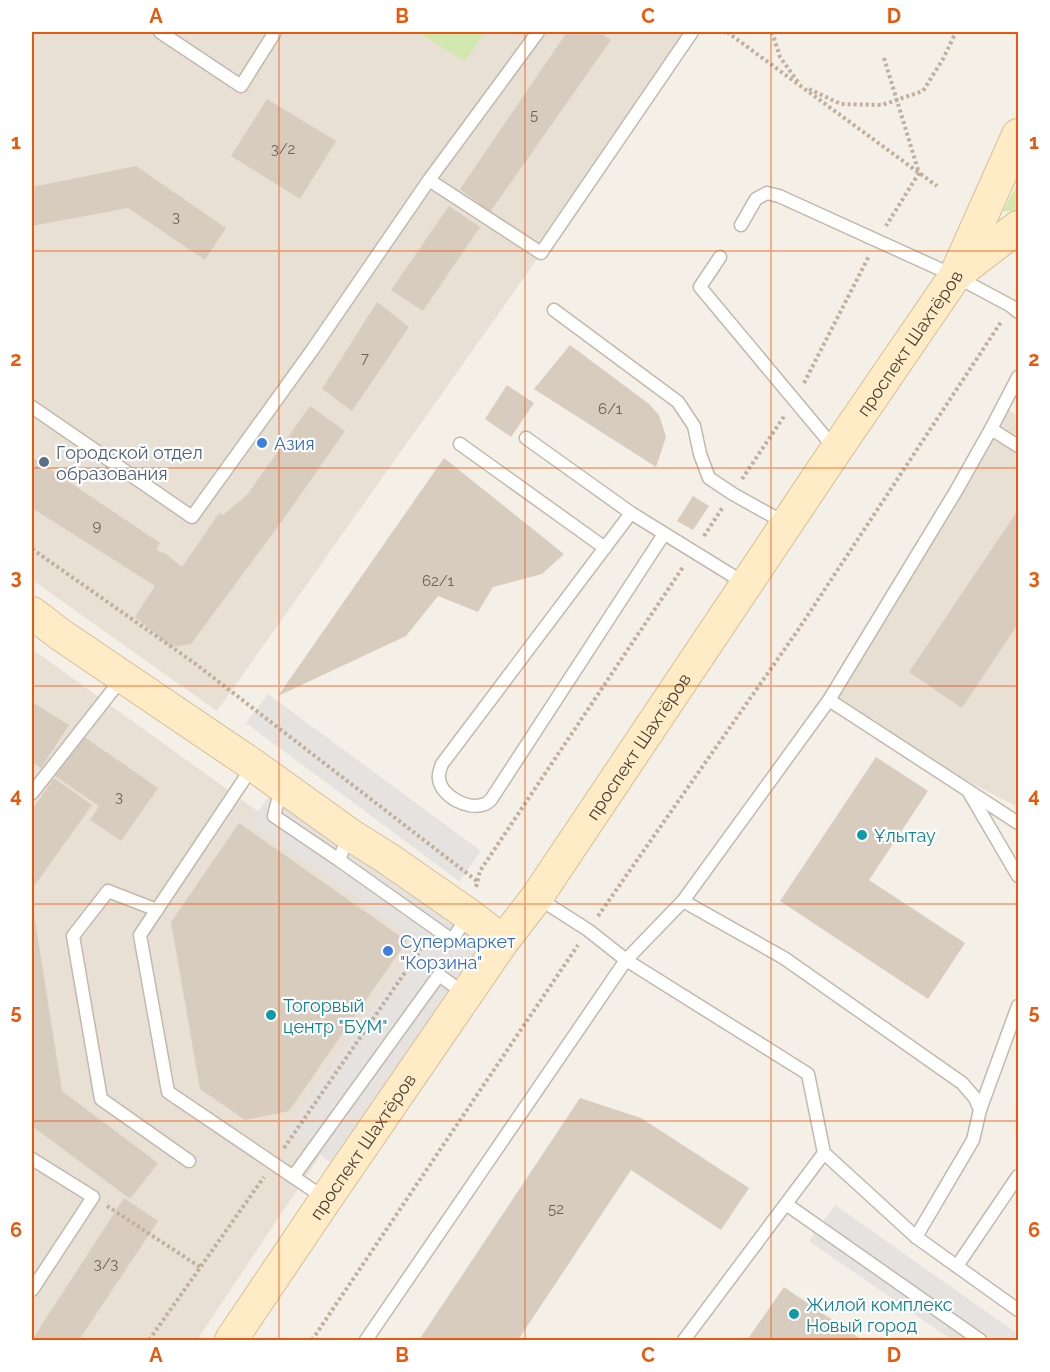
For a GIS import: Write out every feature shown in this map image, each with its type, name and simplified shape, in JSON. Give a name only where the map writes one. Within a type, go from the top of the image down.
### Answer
[{"type":"street","name":"проспект Шахтёров","points":[[231,1341],[466,994],[537,897],[955,276],[1018,135]]},
{"type":"street","points":[[955,276],[1018,227]]},
{"type":"street","points":[[32,613],[282,785],[344,847],[387,858],[503,941]]},
{"type":"lane","points":[[160,32],[241,86],[274,32]]},
{"type":"lane","points":[[32,407],[192,517],[313,349],[429,180],[538,32]]},
{"type":"lane","points":[[429,180],[542,253],[692,32]]},
{"type":"lane","points":[[741,225],[756,199],[767,193],[779,196],[955,276],[1015,309]]},
{"type":"lane","points":[[720,257],[700,287],[836,450]]},
{"type":"lane","points":[[554,310],[678,402],[694,426],[700,454],[710,478],[786,524]]},
{"type":"lane","points":[[366,1341],[626,960],[683,901],[829,700],[956,491],[1018,377]]},
{"type":"lane","points":[[991,429],[1018,446]]},
{"type":"lane","points":[[526,438],[631,513],[746,584]]},
{"type":"lane","points":[[460,444],[604,548]]},
{"type":"lane","points":[[631,513],[441,764],[438,780],[446,793],[462,803],[476,805],[486,804],[492,798],[664,534]]},
{"type":"lane","points":[[32,793],[123,677]]},
{"type":"lane","points":[[829,700],[1018,823]]},
{"type":"lane","points":[[253,765],[140,935],[168,1092],[326,1199]]},
{"type":"lane","points":[[968,790],[1018,876]]},
{"type":"lane","points":[[344,847],[435,928],[452,940],[469,915]]},
{"type":"lane","points":[[157,910],[108,891],[74,936],[101,1099],[189,1161]]},
{"type":"lane","points":[[537,897],[588,930],[626,960],[808,1074],[824,1153],[916,1237],[1018,1310]]},
{"type":"lane","points":[[683,901],[784,958],[962,1083],[975,1098],[980,1110]]},
{"type":"lane","points":[[293,1177],[439,975],[466,994]]},
{"type":"lane","points":[[916,1237],[973,1140],[980,1110],[1018,1006]]},
{"type":"lane","points":[[684,1341],[824,1153]]},
{"type":"lane","points":[[32,1159],[93,1197],[32,1290]]},
{"type":"lane","points":[[957,1266],[1018,1176]]},
{"type":"lane","points":[[786,1204],[980,1341]]},
{"type":"path","points":[[727,32],[937,186]]},
{"type":"path","points":[[772,32],[780,57],[800,86],[841,104],[882,105],[923,92],[956,32]]},
{"type":"path","points":[[884,58],[919,173]]},
{"type":"path","points":[[312,1341],[588,930],[798,630],[1015,309]]},
{"type":"path","points":[[32,549],[193,662],[477,880]]},
{"type":"path","points":[[149,1341],[435,928]]},
{"type":"path","points":[[93,1197],[200,1267]]},
{"type":"shaded area","points":[[32,32],[698,32],[217,711],[32,580]]},
{"type":"shaded area","points":[[1008,410],[1018,416],[1018,807],[819,705]]},
{"type":"shaded area","points":[[32,649],[455,953],[197,1340],[32,1340]]},
{"type":"shaded area","points":[[268,694],[481,851],[459,881],[246,723]]},
{"type":"shaded area","points":[[274,789],[489,941],[332,1163],[286,1131],[419,942],[250,823]]},
{"type":"shaded area","points":[[835,1205],[1018,1334],[1018,1340],[952,1340],[809,1241]]},
{"type":"green space","points":[[418,32],[485,32],[465,62]]},
{"type":"green space","points":[[1018,183],[1018,211],[1003,211]]},
{"type":"building","points":[[567,32],[599,32],[611,40],[490,212],[460,189]]},
{"type":"building","points":[[267,99],[336,141],[300,199],[231,156]]},
{"type":"building","points":[[136,166],[226,228],[205,260],[128,208],[32,226],[32,187]]},
{"type":"building","points":[[449,206],[480,227],[423,311],[391,290]]},
{"type":"building","points":[[377,302],[409,327],[352,411],[322,389]]},
{"type":"building","points":[[570,345],[649,404],[659,415],[666,437],[656,467],[534,389]]},
{"type":"building","points":[[507,385],[534,403],[511,437],[485,419]]},
{"type":"building","points":[[310,406],[345,431],[191,644],[171,647],[135,617],[155,586],[32,508],[32,457],[160,543],[156,550],[166,554],[182,567],[219,513],[223,515],[247,495]]},
{"type":"building","points":[[444,458],[564,554],[542,574],[493,587],[478,612],[438,596],[406,636],[278,696]]},
{"type":"building","points":[[693,496],[709,506],[693,530],[677,521]]},
{"type":"building","points":[[1018,510],[1018,624],[962,708],[909,672]]},
{"type":"building","points":[[32,702],[69,725],[41,768],[32,762]]},
{"type":"building","points":[[83,736],[158,788],[121,841],[90,820],[99,806],[55,776]]},
{"type":"building","name":"Ұлытау","points":[[876,757],[928,791],[869,880],[965,943],[928,999],[780,901]]},
{"type":"building","points":[[54,778],[92,805],[32,889],[32,810]]},
{"type":"building","name":"Тогорвый центр \"БУМ\"","points":[[239,823],[407,941],[289,1111],[245,1120],[200,1089],[171,922]]},
{"type":"building","points":[[32,908],[62,1091],[158,1163],[130,1199],[32,1126]]},
{"type":"building","points":[[580,1098],[641,1118],[749,1188],[721,1230],[631,1170],[518,1340],[419,1340]]},
{"type":"building","points":[[124,1198],[158,1221],[79,1340],[32,1340]]},
{"type":"building","name":"Жилой комплекс Новый город","points":[[784,1287],[862,1340],[747,1340]]},
{"type":"place","name":"Азия","points":[[262,443]]},
{"type":"place","name":"Городской отдел образования","points":[[44,462]]},
{"type":"place","name":"Ұлытау","points":[[862,835]]},
{"type":"place","name":"Супермаркет \"Корзина\"","points":[[388,951]]},
{"type":"place","name":"Тогорвый центр \"БУМ\"","points":[[271,1015]]},
{"type":"place","name":"Жилой комплекс Новый город","points":[[794,1314]]}]
